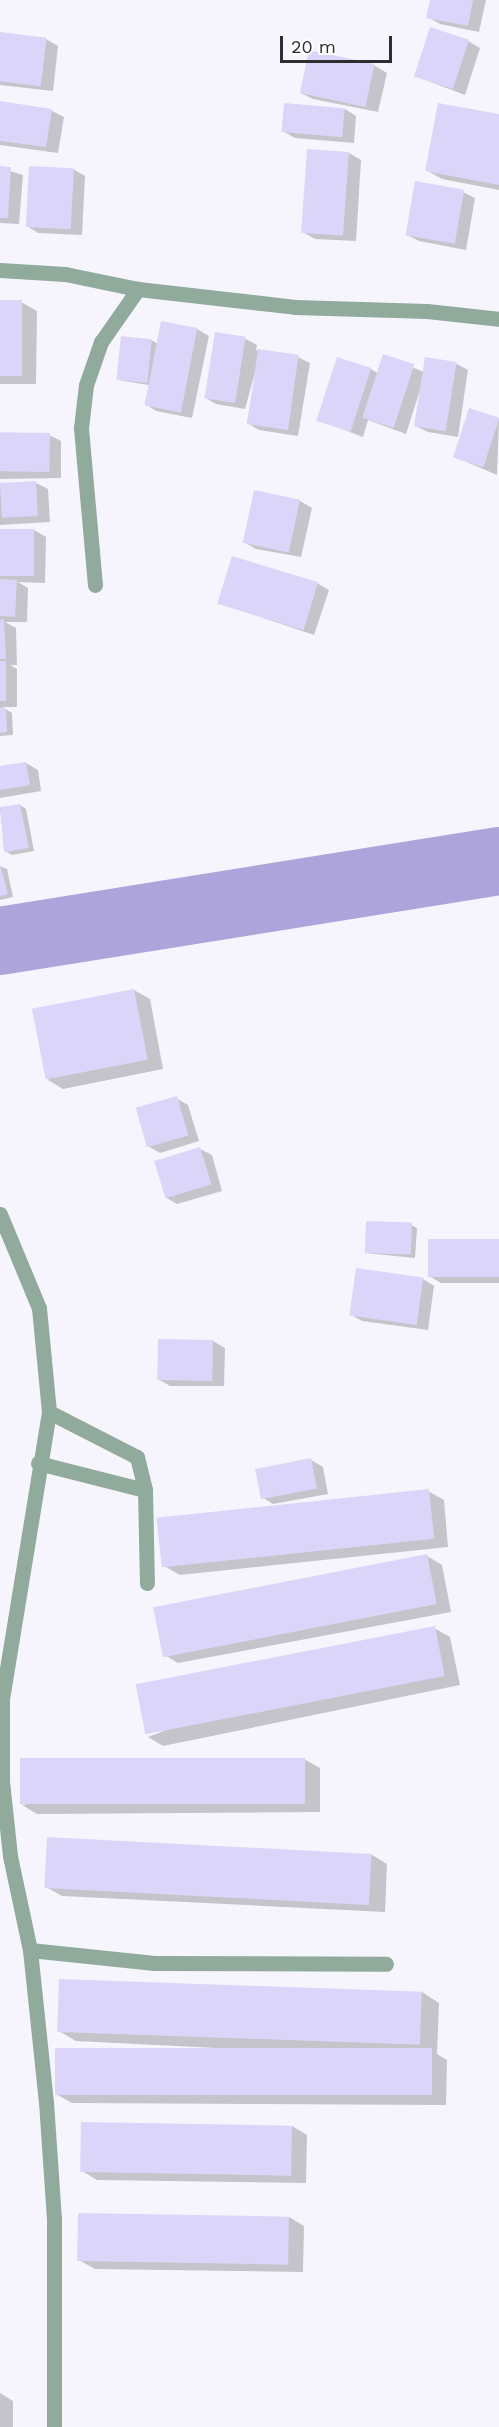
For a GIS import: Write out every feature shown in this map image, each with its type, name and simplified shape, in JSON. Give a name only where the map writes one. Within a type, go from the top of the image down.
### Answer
[{"type":"street","points":[[0,270],[65,274],[138,289],[295,307],[427,311],[499,319]]},
{"type":"street","points":[[95,585],[81,428],[86,385],[101,342],[138,289]]},
{"type":"street","points":[[0,1214],[39,1308],[49,1412],[38,1463],[2,1699],[2,1781],[10,1856],[30,1950],[54,2218],[54,2427]]},
{"type":"street","points":[[49,1412],[137,1456],[145,1490],[147,1583]]},
{"type":"street","points":[[38,1463],[145,1490]]},
{"type":"street","points":[[30,1950],[154,1963],[386,1964]]},
{"type":"building","points":[[430,0],[473,0],[468,26],[426,18]]},
{"type":"building","points":[[430,27],[469,40],[453,89],[414,76]]},
{"type":"building","points":[[0,32],[47,38],[41,86],[0,81]]},
{"type":"building","points":[[309,50],[375,64],[365,107],[300,93]]},
{"type":"building","points":[[0,101],[52,109],[46,147],[0,141]]},
{"type":"building","points":[[284,103],[345,108],[342,137],[281,132]]},
{"type":"building","points":[[438,103],[499,114],[499,185],[425,171]]},
{"type":"building","points":[[307,149],[349,152],[343,236],[301,233]]},
{"type":"building","points":[[0,166],[11,167],[8,218],[0,218]]},
{"type":"building","points":[[29,166],[74,168],[71,229],[26,227]]},
{"type":"building","points":[[415,181],[464,190],[455,244],[405,235]]},
{"type":"building","points":[[0,300],[22,300],[22,376],[0,376]]},
{"type":"building","points":[[161,321],[197,328],[181,412],[145,405]]},
{"type":"building","points":[[215,332],[246,337],[235,403],[205,398]]},
{"type":"building","points":[[121,336],[152,339],[147,383],[116,380]]},
{"type":"building","points":[[258,349],[299,355],[288,430],[247,424]]},
{"type":"building","points":[[383,354],[414,364],[394,428],[362,418]]},
{"type":"building","points":[[337,357],[371,368],[351,432],[316,421]]},
{"type":"building","points":[[425,357],[457,362],[446,431],[414,426]]},
{"type":"building","points":[[469,408],[499,418],[483,467],[453,457]]},
{"type":"building","points":[[0,432],[50,433],[49,472],[0,471]]},
{"type":"building","points":[[36,481],[38,516],[2,518],[0,483]]},
{"type":"building","points":[[254,490],[300,500],[289,553],[243,543]]},
{"type":"building","points":[[0,529],[34,529],[34,576],[0,576]]},
{"type":"building","points":[[232,556],[318,582],[303,630],[217,604]]},
{"type":"building","points":[[0,579],[17,580],[15,617],[0,616]]},
{"type":"building","points":[[4,619],[6,659],[0,659],[0,620]]},
{"type":"building","points":[[0,661],[6,661],[6,701],[0,701]]},
{"type":"building","points":[[0,708],[6,708],[7,732],[0,733]]},
{"type":"building","points":[[26,762],[30,785],[0,790],[0,766]]},
{"type":"building","points":[[20,804],[29,848],[4,852],[0,807]]},
{"type":"building","points":[[0,864],[8,894],[0,896]]},
{"type":"building","points":[[134,989],[148,1060],[46,1080],[32,1009]]},
{"type":"building","points":[[177,1096],[188,1135],[147,1147],[136,1108]]},
{"type":"building","points":[[200,1147],[211,1184],[165,1198],[154,1161]]},
{"type":"building","points":[[366,1221],[412,1223],[411,1255],[365,1253]]},
{"type":"building","points":[[428,1239],[499,1239],[499,1277],[428,1277]]},
{"type":"building","points":[[356,1268],[423,1277],[417,1325],[349,1316]]},
{"type":"building","points":[[158,1339],[213,1340],[212,1381],[157,1380]]},
{"type":"building","points":[[311,1458],[317,1488],[261,1499],[255,1469]]},
{"type":"building","points":[[429,1489],[434,1539],[162,1567],[157,1518]]},
{"type":"building","points":[[427,1554],[437,1604],[163,1657],[153,1607]]},
{"type":"building","points":[[435,1626],[445,1676],[145,1734],[136,1684]]},
{"type":"building","points":[[20,1758],[305,1758],[305,1804],[20,1804]]},
{"type":"building","points":[[47,1837],[372,1854],[369,1905],[44,1888]]},
{"type":"building","points":[[59,1979],[422,1992],[420,2045],[57,2032]]},
{"type":"building","points":[[55,2048],[432,2048],[432,2095],[55,2095]]},
{"type":"building","points":[[81,2122],[292,2126],[291,2176],[80,2172]]},
{"type":"building","points":[[78,2213],[289,2217],[288,2265],[77,2261]]},
{"type":"waterway","points":[[0,941],[499,861]]}]
